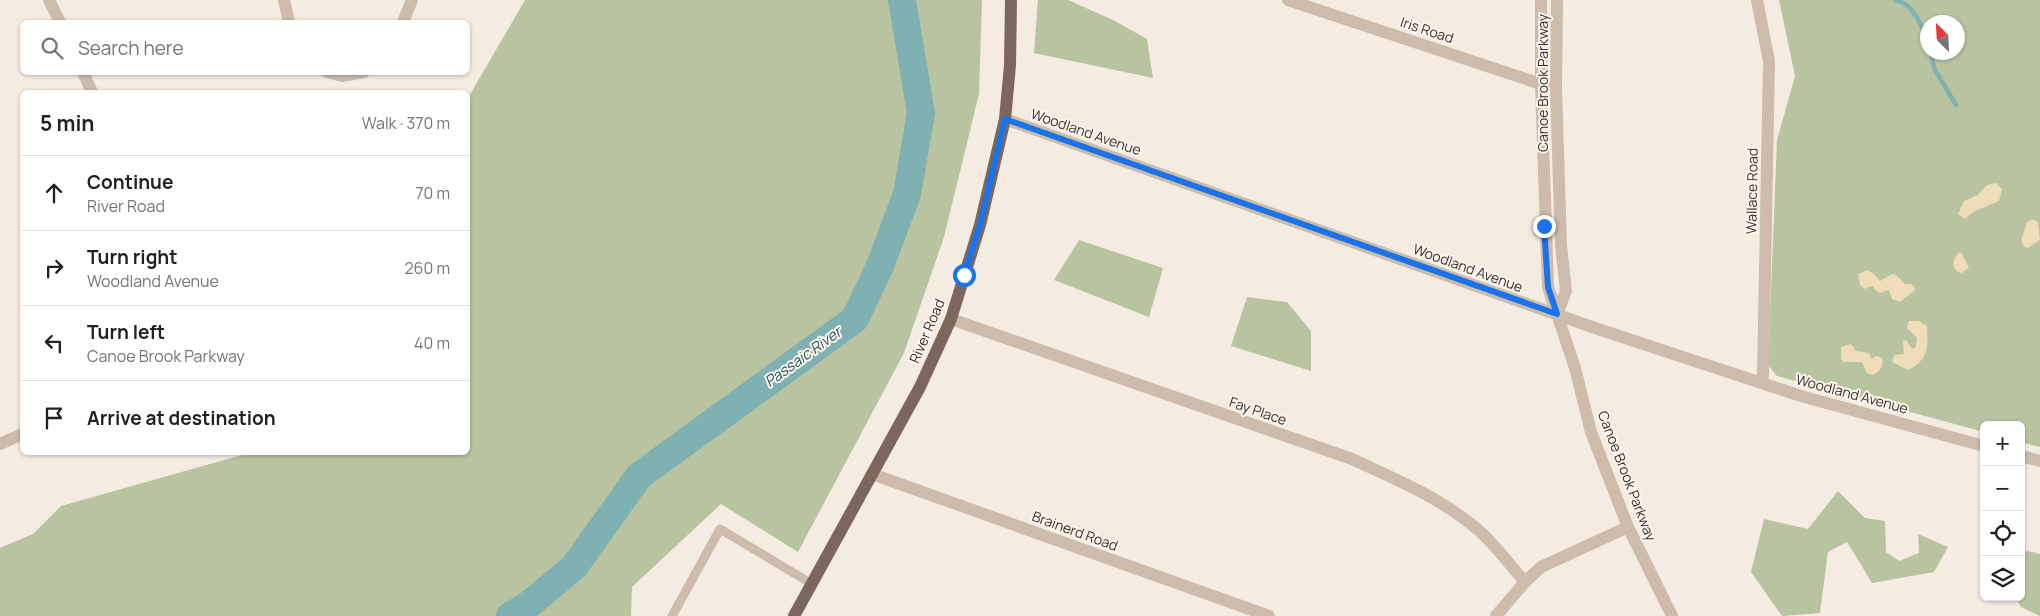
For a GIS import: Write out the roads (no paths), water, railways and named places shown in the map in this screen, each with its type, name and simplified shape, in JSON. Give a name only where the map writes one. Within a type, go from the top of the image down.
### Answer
[{"type":"main road","name":"River Road","points":[[794,616],[920,387],[951,319],[980,225],[1005,119],[1010,65],[1011,0]]},
{"type":"street","points":[[49,0],[59,20]]},
{"type":"street","points":[[284,0],[289,20]]},
{"type":"street","points":[[404,20],[412,0]]},
{"type":"street","name":"Iris Road","points":[[1288,0],[1556,89]]},
{"type":"street","name":"Canoe Brook Parkway","points":[[1541,0],[1541,84],[1548,287],[1575,368],[1591,432],[1628,527],[1672,616]]},
{"type":"street","name":"Canoe Brook Parkway","points":[[1557,0],[1556,89],[1561,245],[1566,291],[1557,314]]},
{"type":"street","name":"Wallace Road","points":[[1757,0],[1769,62],[1763,376],[1760,383]]},
{"type":"street","points":[[84,75],[91,90]]},
{"type":"street","name":"Woodland Avenue","points":[[1005,119],[1557,314],[1760,383],[1980,445]]},
{"type":"street","name":"Fay Place","points":[[951,319],[1342,456],[1377,471],[1424,493],[1477,528],[1525,582]]},
{"type":"street","points":[[2,439],[20,434]]},
{"type":"street","points":[[2025,457],[2040,461]]},
{"type":"street","name":"Brainerd Road","points":[[872,474],[1269,616]]},
{"type":"street","points":[[1496,616],[1525,582],[1541,567],[1628,527]]},
{"type":"lane","points":[[672,616],[720,529],[812,584]]},
{"type":"waterway","name":"Passaic River","points":[[510,616],[527,606],[574,567],[639,476],[855,319],[880,266],[907,194],[921,113],[902,0]]},
{"type":"waterway","points":[[1895,0],[1907,6],[1920,23]]},
{"type":"waterway","points":[[1932,60],[1935,70],[1956,105]]}]
